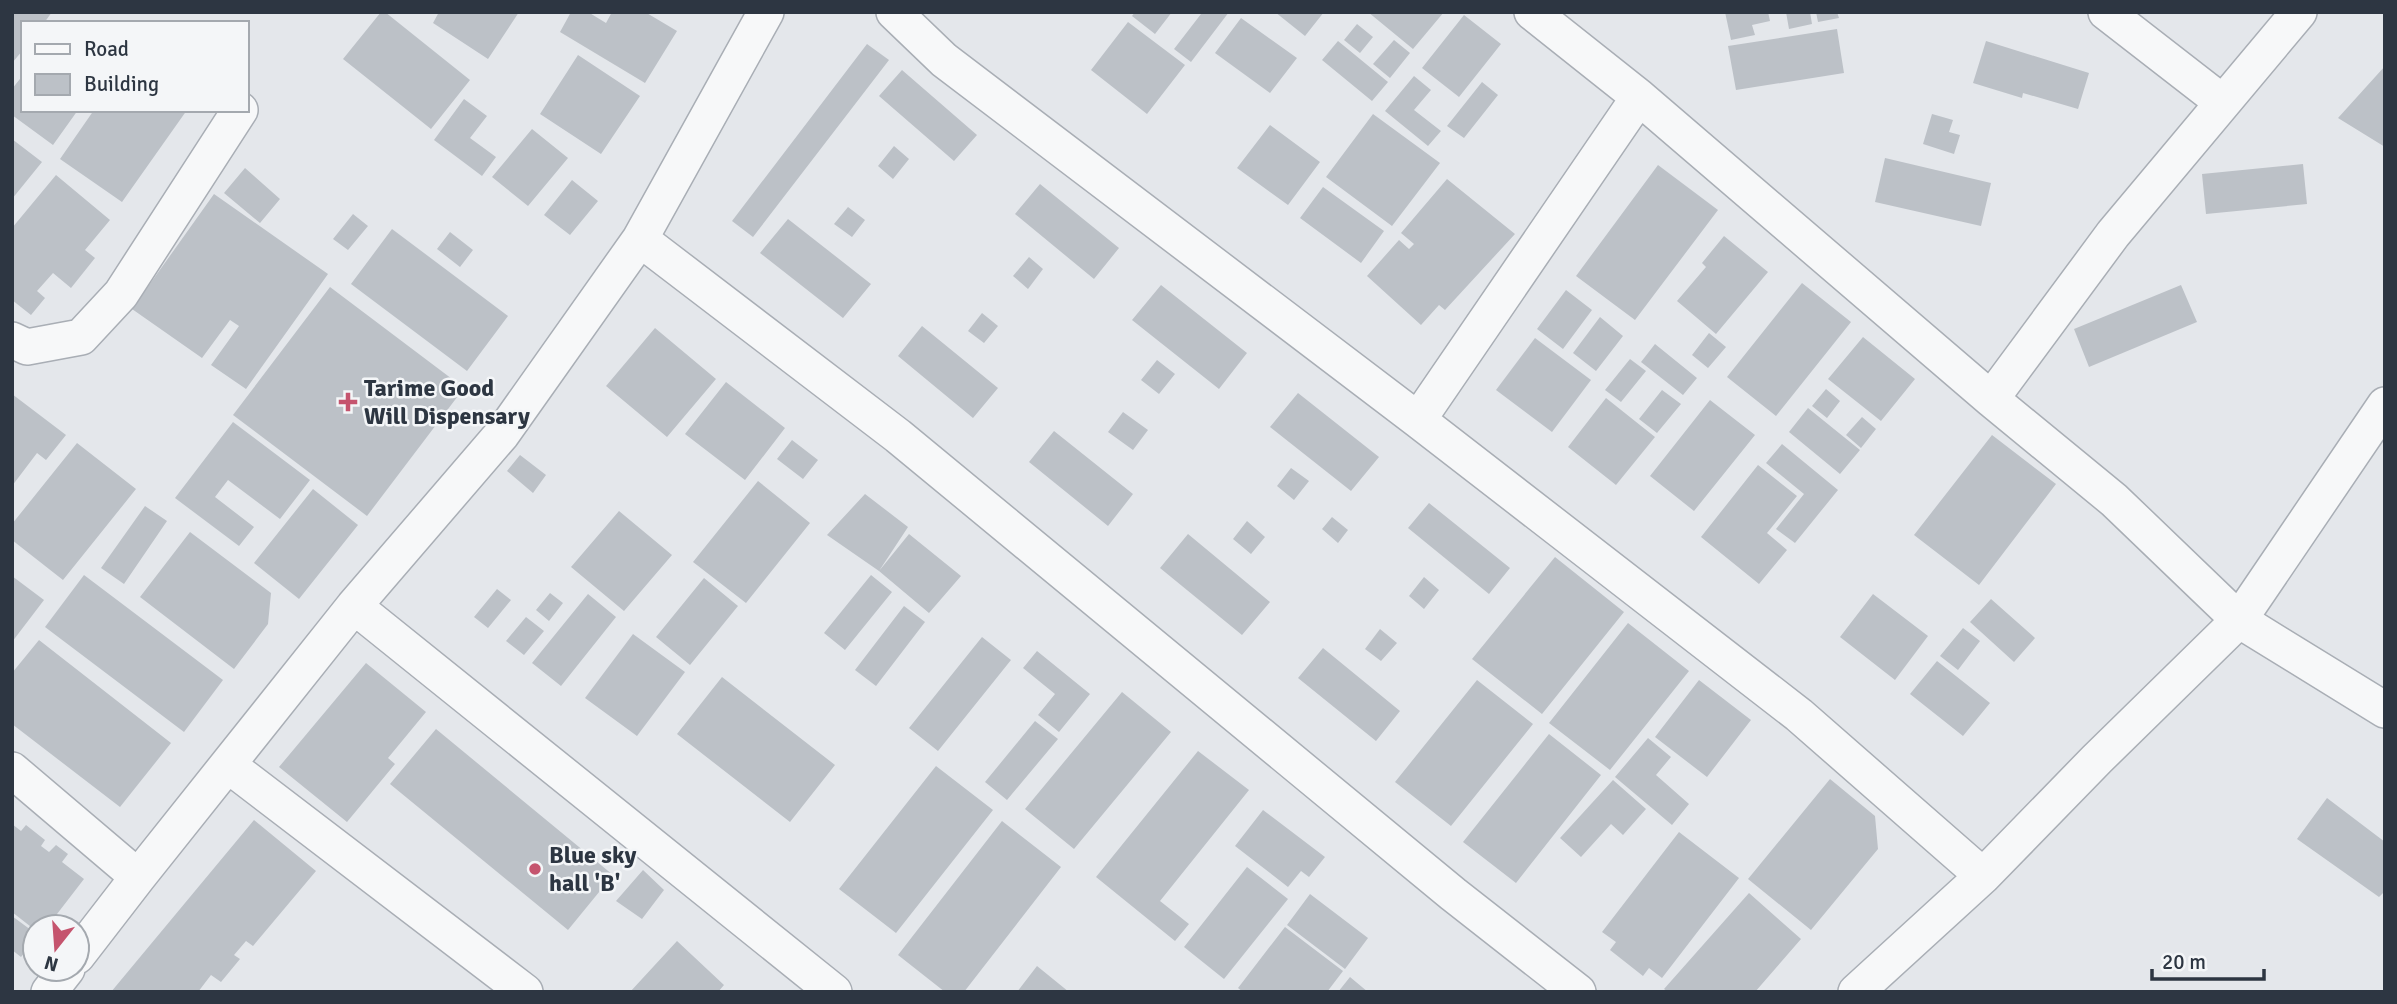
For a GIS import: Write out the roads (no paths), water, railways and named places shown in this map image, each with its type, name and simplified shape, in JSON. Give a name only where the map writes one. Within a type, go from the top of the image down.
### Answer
[{"type":"street","points":[[91,938],[354,606],[502,434],[640,239],[766,12]]},
{"type":"street","points":[[894,12],[944,60],[1418,420],[1799,715],[1983,876]]},
{"type":"street","points":[[1532,12],[1639,97],[1991,399],[2114,500],[2239,620],[2385,710]]},
{"type":"street","points":[[2106,12],[2222,103]]},
{"type":"street","points":[[1991,399],[2113,233],[2299,12]]},
{"type":"street","points":[[1418,420],[1639,97]]},
{"type":"street","points":[[12,340],[27,347],[81,337],[121,294],[239,112]]},
{"type":"street","points":[[640,239],[898,436],[1453,894],[1577,992]]},
{"type":"street","points":[[1856,992],[1885,962],[1983,876],[2097,759],[2239,620],[2385,405]]},
{"type":"street","points":[[354,606],[834,992]]},
{"type":"street","points":[[228,765],[525,992]]},
{"type":"street","points":[[12,770],[138,877]]},
{"type":"place","name":"Tarime Good Will Dispensary","points":[[348,402]]},
{"type":"place","name":"Blue sky hall 'B'","points":[[535,869]]}]
